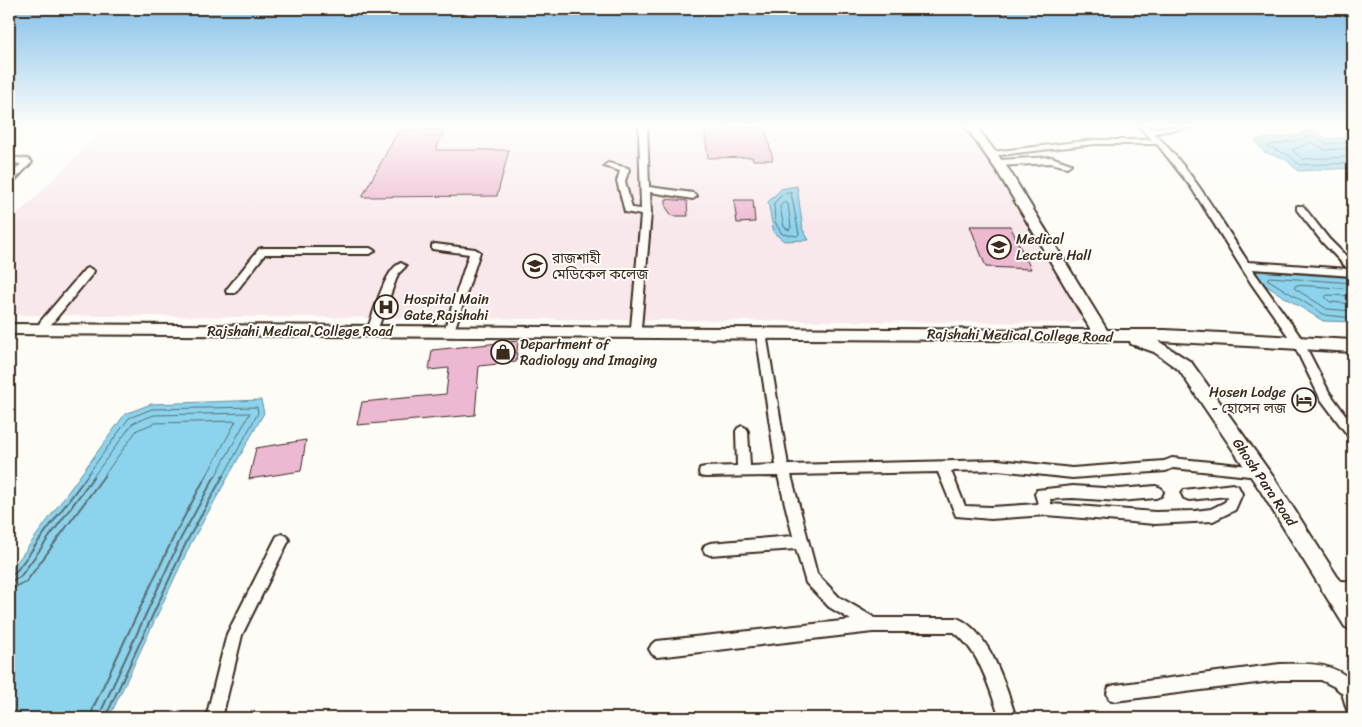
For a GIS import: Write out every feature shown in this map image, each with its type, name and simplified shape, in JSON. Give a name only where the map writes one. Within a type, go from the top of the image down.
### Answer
[{"type":"main road","points":[[996,160],[1111,335],[1200,337],[1353,346]]},
{"type":"main road","name":"Rajshahi Medical College Road","points":[[9,324],[373,328],[636,328],[1111,335]]},
{"type":"main road","name":"Rajshahi Medical College Road","points":[[9,329],[1111,335]]},
{"type":"main road","name":"Ghosh Para Road","points":[[1111,335],[1145,342],[1166,352],[1185,366],[1259,472],[1353,620]]},
{"type":"main road","points":[[1185,366],[1184,348],[1200,337]]},
{"type":"street","points":[[9,160],[28,162],[9,181]]},
{"type":"street","points":[[636,328],[646,213],[644,160]]},
{"type":"street","points":[[1047,160],[1067,164]]},
{"type":"street","points":[[1174,160],[1195,186],[1245,265],[1298,342],[1324,396],[1353,434]]},
{"type":"street","points":[[608,166],[624,170],[621,181],[628,210],[646,213]]},
{"type":"street","points":[[645,189],[693,196]]},
{"type":"street","points":[[1300,208],[1326,241],[1353,269]]},
{"type":"street","points":[[435,247],[475,252],[450,328]]},
{"type":"street","points":[[231,291],[262,251],[370,251]]},
{"type":"street","points":[[1245,265],[1353,273]]},
{"type":"street","points":[[373,328],[394,273],[401,266]]},
{"type":"street","points":[[44,325],[89,271]]},
{"type":"street","points":[[760,333],[783,470],[811,578],[834,602],[873,625]]},
{"type":"street","points":[[742,431],[744,472]]},
{"type":"street","points":[[705,472],[998,465],[1072,473],[1166,466],[1172,463],[1259,472]]},
{"type":"street","points":[[943,467],[961,512],[990,514],[1046,509],[1155,518],[1194,517],[1213,515],[1230,506],[1235,494],[1233,490],[1189,494]]},
{"type":"street","points":[[1046,509],[1042,494],[1073,492],[1119,495],[1156,492]]},
{"type":"street","points":[[214,718],[235,634],[282,540]]},
{"type":"street","points":[[710,549],[802,542]]},
{"type":"street","points":[[1332,587],[1353,589]]},
{"type":"street","points":[[656,648],[873,625],[957,624],[969,632],[987,666],[1008,718]]},
{"type":"street","points":[[1115,693],[1280,672],[1322,672],[1347,680],[1353,704]]},
{"type":"shaded area","name":"রাজশাহী মেডিকেল কলেজ","points":[[73,160],[989,160],[1023,209],[1084,317],[1074,323],[9,315],[9,223]]},
{"type":"water","points":[[1286,160],[1353,160],[1353,168],[1298,171]]},
{"type":"water","points":[[797,186],[803,230],[809,240],[784,241],[774,233],[768,202],[781,189]]},
{"type":"water","points":[[1255,271],[1353,278],[1353,322],[1323,321],[1265,285],[1255,275]]},
{"type":"water","points":[[261,400],[264,413],[191,543],[109,718],[9,718],[9,573],[125,414],[151,404]]},
{"type":"building","points":[[382,160],[506,160],[497,196],[362,197]]},
{"type":"building","points":[[666,199],[687,201],[688,216],[672,216],[666,207]]},
{"type":"building","points":[[734,200],[753,200],[755,222],[737,223]]},
{"type":"building","name":"Medical Lecture Hall","points":[[970,226],[1010,226],[1031,269],[986,267]]},
{"type":"building","points":[[518,341],[516,362],[479,366],[475,415],[357,425],[362,402],[446,394],[449,368],[429,370],[432,350]]},
{"type":"building","points":[[306,440],[301,471],[249,479],[256,448]]},
{"type":"place","name":"Medical Lecture Hall","points":[[999,247]]},
{"type":"place","name":"রাজশাহী মেডিকেল কলেজ","points":[[535,266]]},
{"type":"place","name":"Hospital Main Gate,Rajshahi","points":[[386,307]]},
{"type":"place","name":"Department of Radiology and Imaging","points":[[503,352]]},
{"type":"place","name":"Hosen Lodge - হোসেন লজ","points":[[1304,400]]}]
